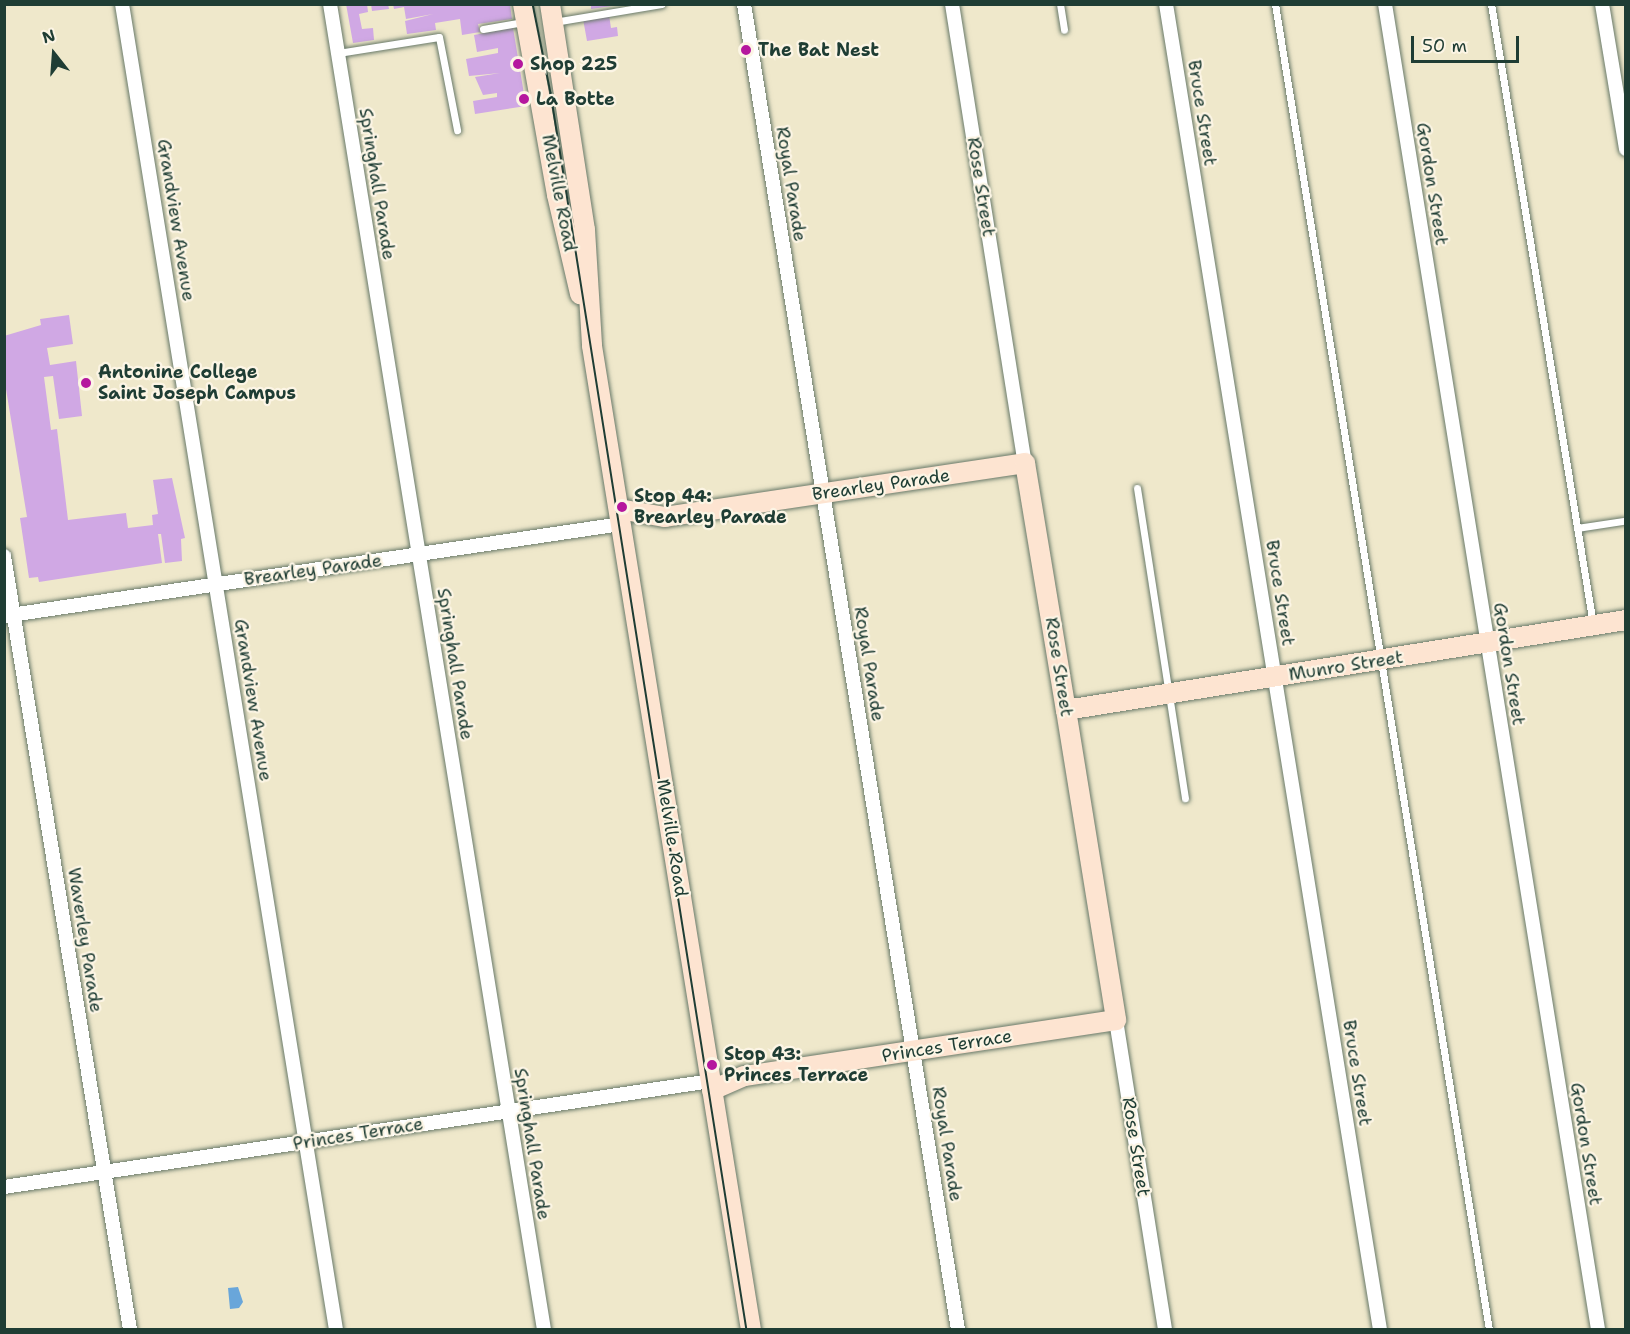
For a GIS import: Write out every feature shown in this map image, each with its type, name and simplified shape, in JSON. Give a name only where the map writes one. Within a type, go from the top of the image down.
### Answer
[{"type":"street","name":"Grandview Avenue","points":[[122,4],[336,1329]]},
{"type":"street","name":"Springhall Parade","points":[[330,4],[544,1329]]},
{"type":"street","name":"Royal Parade","points":[[744,4],[958,1329]]},
{"type":"street","name":"Rose Street","points":[[952,4],[1165,1329]]},
{"type":"street","name":"Bruce Street","points":[[1166,4],[1380,1329]]},
{"type":"street","name":"Gordon Street","points":[[1385,4],[1598,1329]]},
{"type":"street","points":[[1602,4],[1626,149]]},
{"type":"street","name":"Melville Road","points":[[524,13],[556,195],[592,346],[751,1329]]},
{"type":"street","name":"Melville Road","points":[[551,13],[584,221],[592,346]]},
{"type":"street","name":"Brearley Parade","points":[[9,615],[1025,463]]},
{"type":"street","name":"Waverley Parade","points":[[4,556],[9,615],[130,1329]]},
{"type":"street","name":"Munro Street","points":[[1066,710],[1626,620]]},
{"type":"street","name":"Princes Terrace","points":[[4,1187],[1116,1020]]},
{"type":"lane","points":[[551,13],[661,4]]},
{"type":"lane","points":[[1060,4],[1064,30]]},
{"type":"lane","points":[[1275,4],[1489,1329]]},
{"type":"lane","points":[[1491,4],[1593,626]]},
{"type":"lane","points":[[483,28],[524,13]]},
{"type":"lane","points":[[338,53],[439,37],[457,130]]},
{"type":"lane","points":[[1137,488],[1185,798]]},
{"type":"lane","points":[[1577,528],[1623,521]]},
{"type":"water","points":[[238,1287],[243,1302],[239,1308],[230,1309],[228,1288]]},
{"type":"building","points":[[346,4],[367,4],[368,12],[359,14],[362,29],[373,28],[374,40],[353,43]]},
{"type":"building","points":[[371,4],[388,4],[389,9],[372,11]]},
{"type":"building","points":[[393,4],[510,4],[512,19],[478,24],[480,32],[462,35],[460,19],[435,23],[436,30],[407,34],[405,21],[433,14],[406,19],[404,7],[394,9]]},
{"type":"building","points":[[591,4],[612,4],[612,6],[591,9]]},
{"type":"building","points":[[609,15],[611,28],[617,27],[618,36],[587,41],[583,19]]},
{"type":"building","points":[[513,28],[526,106],[475,114],[473,101],[497,97],[497,93],[483,95],[475,77],[500,73],[469,76],[466,59],[498,53],[498,48],[477,52],[474,35]]},
{"type":"building","points":[[69,315],[73,344],[47,348],[50,365],[76,361],[82,416],[59,419],[53,376],[44,377],[51,430],[57,429],[68,520],[126,513],[128,528],[153,525],[152,515],[158,514],[153,480],[172,478],[185,538],[181,539],[182,561],[165,563],[161,534],[158,534],[162,563],[39,582],[38,577],[29,578],[20,518],[27,517],[5,383],[4,336],[41,325],[40,319]]},
{"type":"tram line","points":[[533,4],[551,93],[747,1330]]},
{"type":"place","name":"The Bat Nest","points":[[746,50]]},
{"type":"place","name":"Shop 225","points":[[518,64]]},
{"type":"place","name":"La Botte","points":[[524,99]]},
{"type":"place","name":"Antonine College Saint Joseph Campus","points":[[86,383]]},
{"type":"place","name":"Stop 44: Brearley Parade","points":[[622,507]]},
{"type":"place","name":"Stop 43: Princes Terrace","points":[[712,1065]]}]
